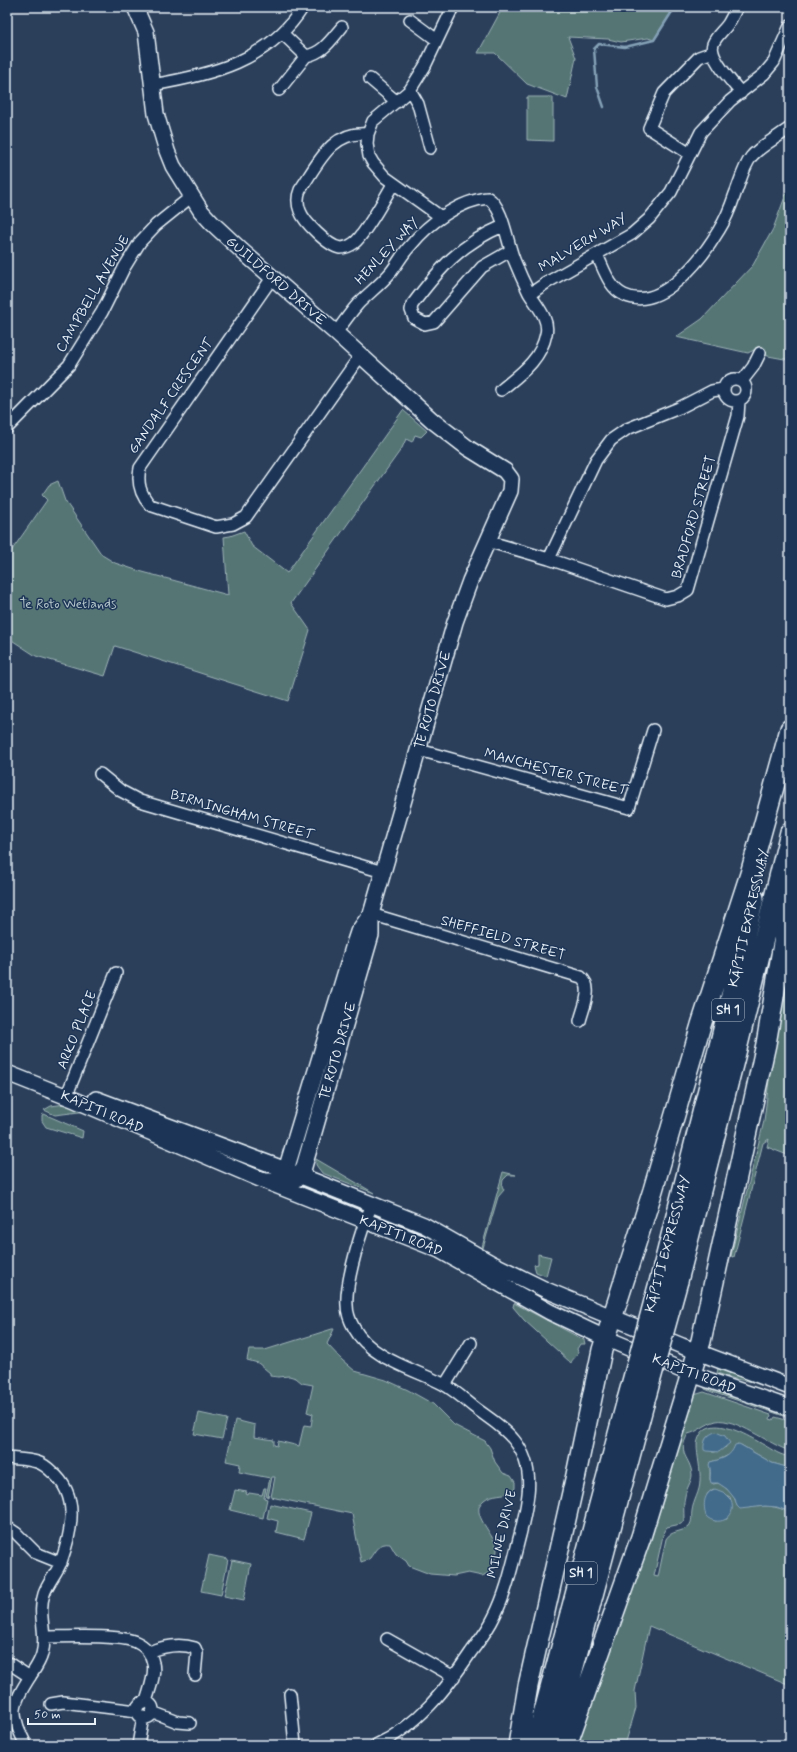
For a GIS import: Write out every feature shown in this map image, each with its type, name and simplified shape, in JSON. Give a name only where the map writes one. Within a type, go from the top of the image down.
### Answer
[{"type":"highway","points":[[518,1745],[528,1686],[605,1338],[653,1190],[701,1025],[750,874],[790,729]]},
{"type":"highway","name":"KĀPITI EXPRESSWAY","points":[[669,1280],[721,1038],[790,739]]},
{"type":"highway","name":"KĀPITI EXPRESSWAY","points":[[535,1745],[739,1041],[790,832]]},
{"type":"highway","points":[[567,1745],[638,1544],[698,1352],[766,1044],[790,902]]},
{"type":"highway","name":"KĀPITI EXPRESSWAY","points":[[553,1745],[635,1402]]},
{"type":"main road","name":"GUILDFORD DRIVE","points":[[135,7],[146,32],[149,46],[156,114],[167,151],[173,166],[192,196],[212,223],[433,421],[468,448],[505,471],[511,479],[510,491]]},
{"type":"main road","name":"TE ROTO DRIVE","points":[[292,1176],[298,1128],[371,935],[371,914],[455,622],[470,581],[510,491]]},
{"type":"main road","name":"TE ROTO DRIVE","points":[[292,1176],[310,1147],[335,1032]]},
{"type":"main road","name":"KAPITI ROAD","points":[[7,1066],[265,1181],[439,1250],[550,1312],[605,1338],[691,1374],[790,1408]]},
{"type":"main road","name":"KAPITI ROAD","points":[[7,1073],[68,1093],[372,1205],[424,1226],[508,1271],[560,1296],[698,1352],[790,1387]]},
{"type":"main road","points":[[298,1128],[300,1135],[310,1147]]},
{"type":"main road","points":[[265,1181],[292,1176],[303,1194],[311,1199]]},
{"type":"street","points":[[152,85],[201,76],[243,60],[260,51],[282,33],[303,7]]},
{"type":"street","points":[[442,217],[393,184],[377,168],[369,156],[367,144],[368,134],[374,121],[410,90],[425,66],[453,7]]},
{"type":"street","points":[[737,7],[728,24],[712,46],[718,63],[741,92]]},
{"type":"street","points":[[410,20],[437,40]]},
{"type":"street","name":"MALVERN WAY","points":[[530,294],[632,234],[649,219],[671,192],[701,132],[720,111],[764,74],[774,62],[790,26]]},
{"type":"street","points":[[280,90],[306,56],[321,50],[342,27]]},
{"type":"street","points":[[282,33],[306,56]]},
{"type":"street","points":[[690,154],[649,128],[664,93],[699,57],[713,52]]},
{"type":"street","points":[[370,79],[397,102]]},
{"type":"street","points":[[410,90],[418,104],[430,148]]},
{"type":"street","points":[[597,255],[610,282],[623,295],[644,298],[654,296],[664,291],[690,269],[720,230],[745,167],[752,156],[790,128]]},
{"type":"street","points":[[368,134],[353,134],[342,137],[330,146],[300,190],[297,197],[300,212],[314,230],[333,245],[340,248],[347,247],[354,243],[362,235],[393,184]]},
{"type":"street","name":"CAMPBELL AVENUE","points":[[7,428],[69,365],[102,312],[124,268],[140,242],[156,224],[192,196]]},
{"type":"street","name":"HENLEY WAY","points":[[336,333],[358,304],[391,272],[410,245],[442,217],[474,201],[488,198],[498,208],[503,226]]},
{"type":"street","points":[[500,390],[521,374],[540,353],[547,333],[544,318],[530,294],[510,251],[503,226],[466,246],[443,266],[412,305],[411,310],[414,318],[425,324],[434,322],[482,267],[510,251]]},
{"type":"street","name":"GANDALF CRESCENT","points":[[272,278],[140,468],[138,484],[144,499],[150,505],[216,527],[233,524],[246,518],[360,356]]},
{"type":"street","points":[[739,401],[729,400],[724,393],[727,382],[738,379],[742,381],[753,367],[760,353]]},
{"type":"street","name":"BRADFORD STREET","points":[[487,541],[549,558],[666,599],[678,596],[688,590],[738,416],[739,401],[746,392],[746,388],[742,381]]},
{"type":"street","points":[[549,558],[596,460],[611,440],[627,429],[679,408],[712,391],[724,389]]},
{"type":"street","name":"MANCHESTER STREET","points":[[419,750],[629,808],[653,730]]},
{"type":"street","name":"BIRMINGHAM STREET","points":[[100,774],[121,791],[140,801],[383,872]]},
{"type":"street","name":"SHEFFIELD STREET","points":[[371,914],[581,976],[586,981],[588,994],[580,1021]]},
{"type":"street","name":"ARKO PLACE","points":[[68,1093],[116,973]]},
{"type":"street","name":"MILNE DRIVE","points":[[372,1205],[365,1221],[350,1278],[346,1303],[352,1324],[358,1334],[369,1346],[388,1358],[445,1385],[501,1427],[522,1450],[527,1461],[528,1473],[528,1491],[524,1517],[504,1594],[494,1618],[454,1677],[424,1713],[387,1740],[376,1745]]},
{"type":"street","points":[[445,1385],[471,1343]]},
{"type":"street","points":[[7,1458],[37,1462],[47,1467],[65,1485],[70,1496],[72,1509],[61,1563],[44,1594],[40,1612],[44,1637],[42,1653],[30,1677],[19,1693],[11,1725],[26,1745]]},
{"type":"street","points":[[7,1527],[16,1533],[36,1552],[61,1563]]},
{"type":"street","points":[[44,1637],[106,1638],[136,1641],[149,1652],[154,1663],[154,1675],[146,1702],[152,1705],[144,1714],[138,1745]]},
{"type":"street","points":[[388,1639],[454,1677]]},
{"type":"street","points":[[149,1652],[165,1646],[187,1646],[195,1648],[197,1653],[195,1674]]},
{"type":"street","points":[[7,1662],[30,1677]]},
{"type":"street","points":[[290,1694],[296,1745]]},
{"type":"street","points":[[51,1704],[63,1702],[144,1714],[178,1722],[190,1723]]},
{"type":"green space","points":[[503,7],[675,7],[654,40],[648,38],[621,42],[608,39],[568,37],[576,58],[567,99],[527,84],[495,53],[478,53]]},
{"type":"green space","points":[[527,97],[553,97],[553,141],[527,140]]},
{"type":"green space","points":[[786,194],[790,194],[790,360],[768,356],[754,350],[748,353],[676,337],[702,319],[753,265],[773,229]]},
{"type":"green space","name":"Te Roto Wetlands","points":[[403,410],[427,431],[421,437],[415,435],[412,442],[406,439],[402,448],[291,603],[310,630],[288,701],[115,646],[105,676],[36,656],[7,637],[7,557],[47,500],[42,495],[49,485],[58,481],[65,501],[102,555],[115,563],[228,595],[224,537],[244,531],[252,546],[287,573]]},
{"type":"green space","points":[[790,956],[790,1156],[767,1147],[769,1139],[763,1143],[734,1257],[731,1256],[764,1121],[771,1064]]},
{"type":"green space","points":[[65,1104],[87,1111],[55,1115],[44,1110],[51,1106]]},
{"type":"green space","points":[[44,1114],[83,1131],[82,1138],[46,1127],[42,1121],[42,1115]]},
{"type":"green space","points":[[316,1159],[374,1193],[322,1173],[316,1165]]},
{"type":"green space","points":[[503,1172],[516,1175],[508,1175],[503,1180],[502,1186],[504,1190],[498,1197],[483,1248],[482,1247]]},
{"type":"green space","points":[[538,1254],[551,1257],[546,1276],[536,1272],[534,1265],[538,1264]]},
{"type":"green space","points":[[514,1303],[584,1340],[585,1344],[580,1344],[577,1349],[578,1352],[571,1363],[524,1320],[513,1307]]},
{"type":"green space","points":[[334,1329],[327,1344],[355,1371],[386,1380],[433,1404],[454,1425],[485,1441],[490,1448],[495,1462],[503,1473],[511,1476],[515,1482],[515,1488],[513,1491],[506,1494],[494,1495],[484,1500],[480,1505],[479,1511],[481,1518],[493,1538],[497,1551],[491,1572],[482,1576],[468,1573],[454,1576],[430,1574],[409,1566],[406,1561],[396,1554],[390,1544],[383,1544],[370,1558],[361,1562],[352,1514],[271,1497],[275,1477],[272,1477],[268,1497],[266,1496],[270,1478],[239,1472],[240,1464],[226,1461],[235,1420],[255,1425],[254,1437],[274,1440],[274,1445],[277,1446],[278,1441],[299,1446],[304,1425],[311,1426],[313,1414],[307,1412],[313,1385],[302,1383],[296,1378],[289,1376],[270,1376],[270,1373],[258,1363],[247,1360],[249,1350],[265,1350]]},
{"type":"green space","points":[[718,1368],[754,1380],[754,1382],[735,1379],[717,1373]]},
{"type":"green space","points":[[704,1386],[790,1415],[790,1418],[712,1392],[705,1389]]},
{"type":"green space","points":[[704,1392],[771,1415],[770,1419],[773,1420],[775,1417],[790,1421],[790,1451],[742,1427],[724,1421],[712,1422],[695,1432],[688,1434],[683,1447],[692,1475],[684,1499],[684,1520],[681,1524],[667,1527],[664,1531],[654,1576],[658,1577],[666,1539],[668,1536],[683,1530],[689,1526],[691,1522],[693,1507],[700,1485],[697,1444],[702,1432],[710,1427],[721,1426],[747,1435],[778,1453],[790,1457],[790,1468],[772,1463],[737,1444],[731,1454],[710,1462],[710,1480],[713,1484],[718,1483],[727,1490],[734,1498],[737,1506],[747,1508],[768,1506],[790,1512],[790,1685],[649,1626],[635,1691],[636,1708],[625,1745],[577,1745],[629,1600],[694,1395]],"holes":[[[709,1435],[725,1436],[726,1447],[712,1452],[705,1440]],[[713,1489],[730,1497],[731,1505],[727,1519],[715,1521],[707,1494]]]},
{"type":"green space","points":[[199,1413],[227,1419],[222,1439],[194,1434]]},
{"type":"green space","points":[[264,1488],[266,1488],[264,1498],[267,1499],[263,1518],[230,1510],[235,1490],[247,1492],[246,1494],[248,1495],[249,1493],[262,1495]]},
{"type":"green space","points":[[270,1504],[311,1513],[304,1539],[276,1532],[278,1521],[267,1518]]},
{"type":"green space","points":[[209,1555],[228,1559],[221,1595],[201,1591]]},
{"type":"green space","points":[[232,1560],[251,1564],[244,1600],[224,1596]]},
{"type":"water","points":[[716,1432],[725,1436],[730,1443],[719,1452],[704,1450],[706,1438],[710,1434]]},
{"type":"water","points":[[739,1444],[772,1463],[790,1468],[790,1512],[777,1507],[765,1506],[740,1509],[737,1506],[735,1499],[727,1489],[718,1483],[711,1483],[710,1462],[726,1457],[735,1445]]},
{"type":"water","points":[[715,1489],[723,1492],[731,1500],[731,1512],[729,1517],[725,1520],[715,1521],[706,1516],[704,1504],[706,1496]]},
{"type":"waterway","points":[[604,107],[597,87],[594,49],[599,44],[625,47],[654,40],[675,7]]}]
